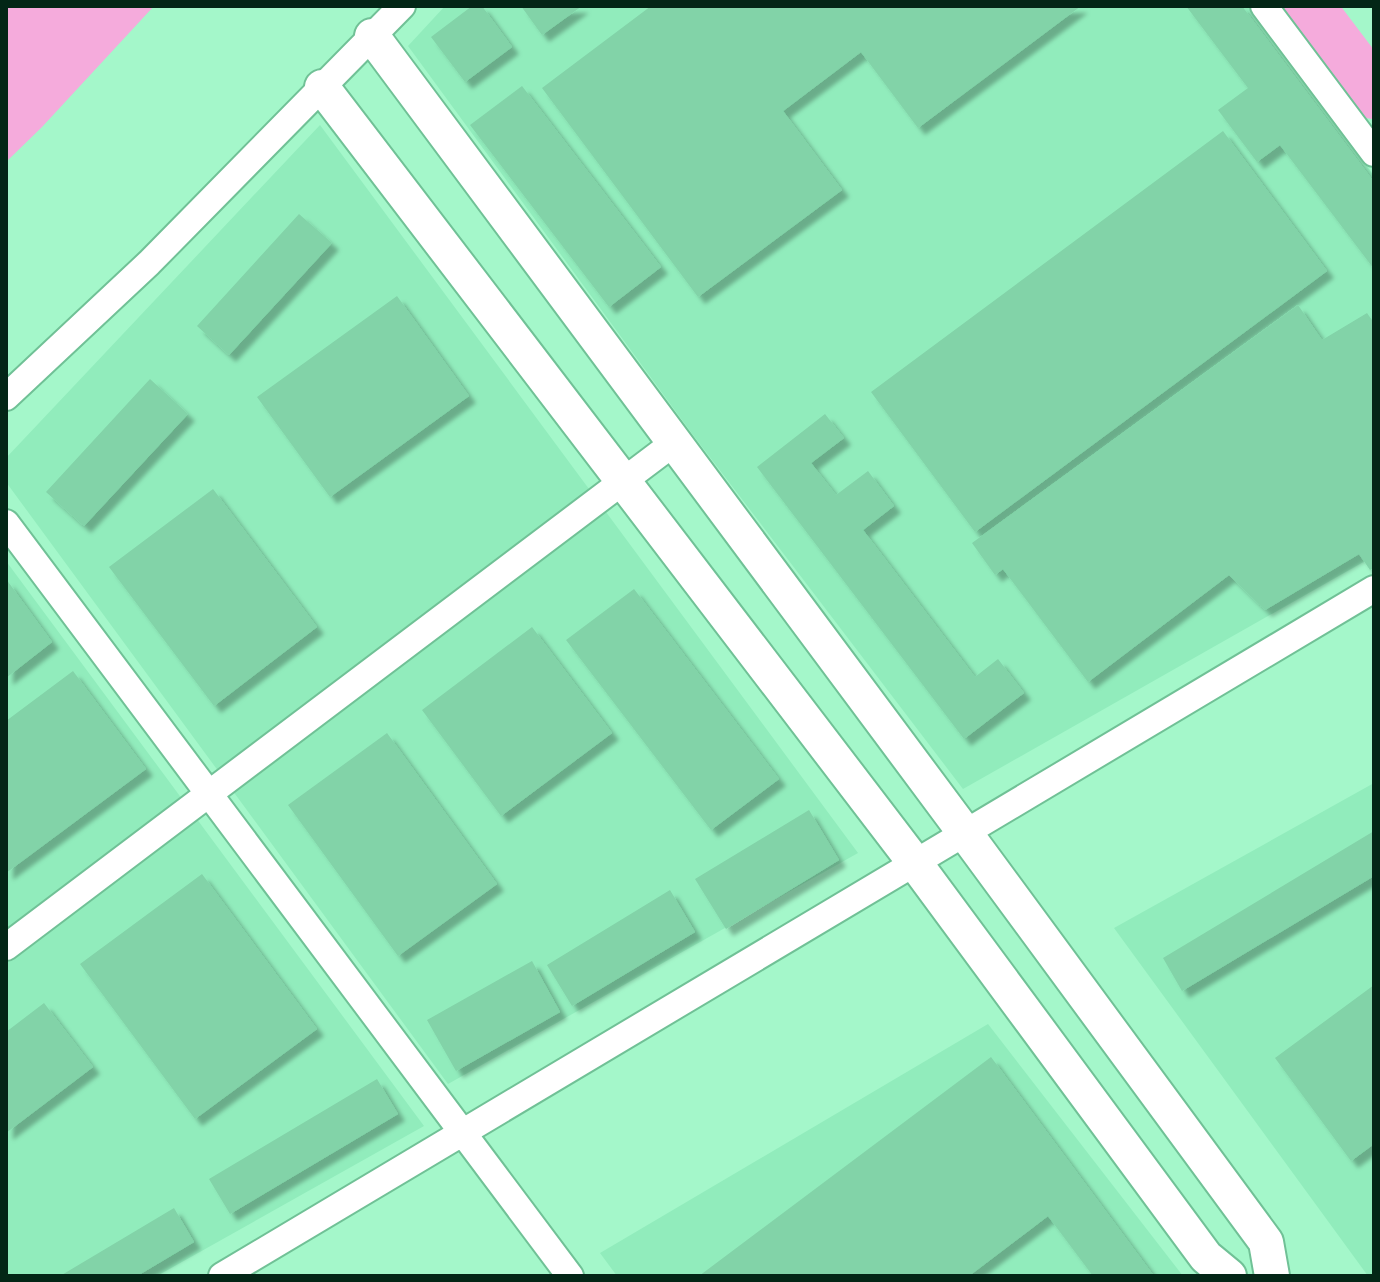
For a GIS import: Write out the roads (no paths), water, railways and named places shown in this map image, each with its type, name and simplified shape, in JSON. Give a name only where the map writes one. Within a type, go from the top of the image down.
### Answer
[{"type":"street","points":[[6,397],[149,263],[402,6]]},
{"type":"street","points":[[1264,6],[1374,153]]},
{"type":"street","points":[[372,36],[1266,1242],[1272,1276]]},
{"type":"street","points":[[322,87],[915,863],[1206,1257],[1229,1276]]},
{"type":"street","points":[[6,947],[675,442]]},
{"type":"street","points":[[6,523],[570,1276]]},
{"type":"street","points":[[222,1276],[1374,589]]},
{"type":"waterway","points":[[1308,6],[1374,93]]}]
